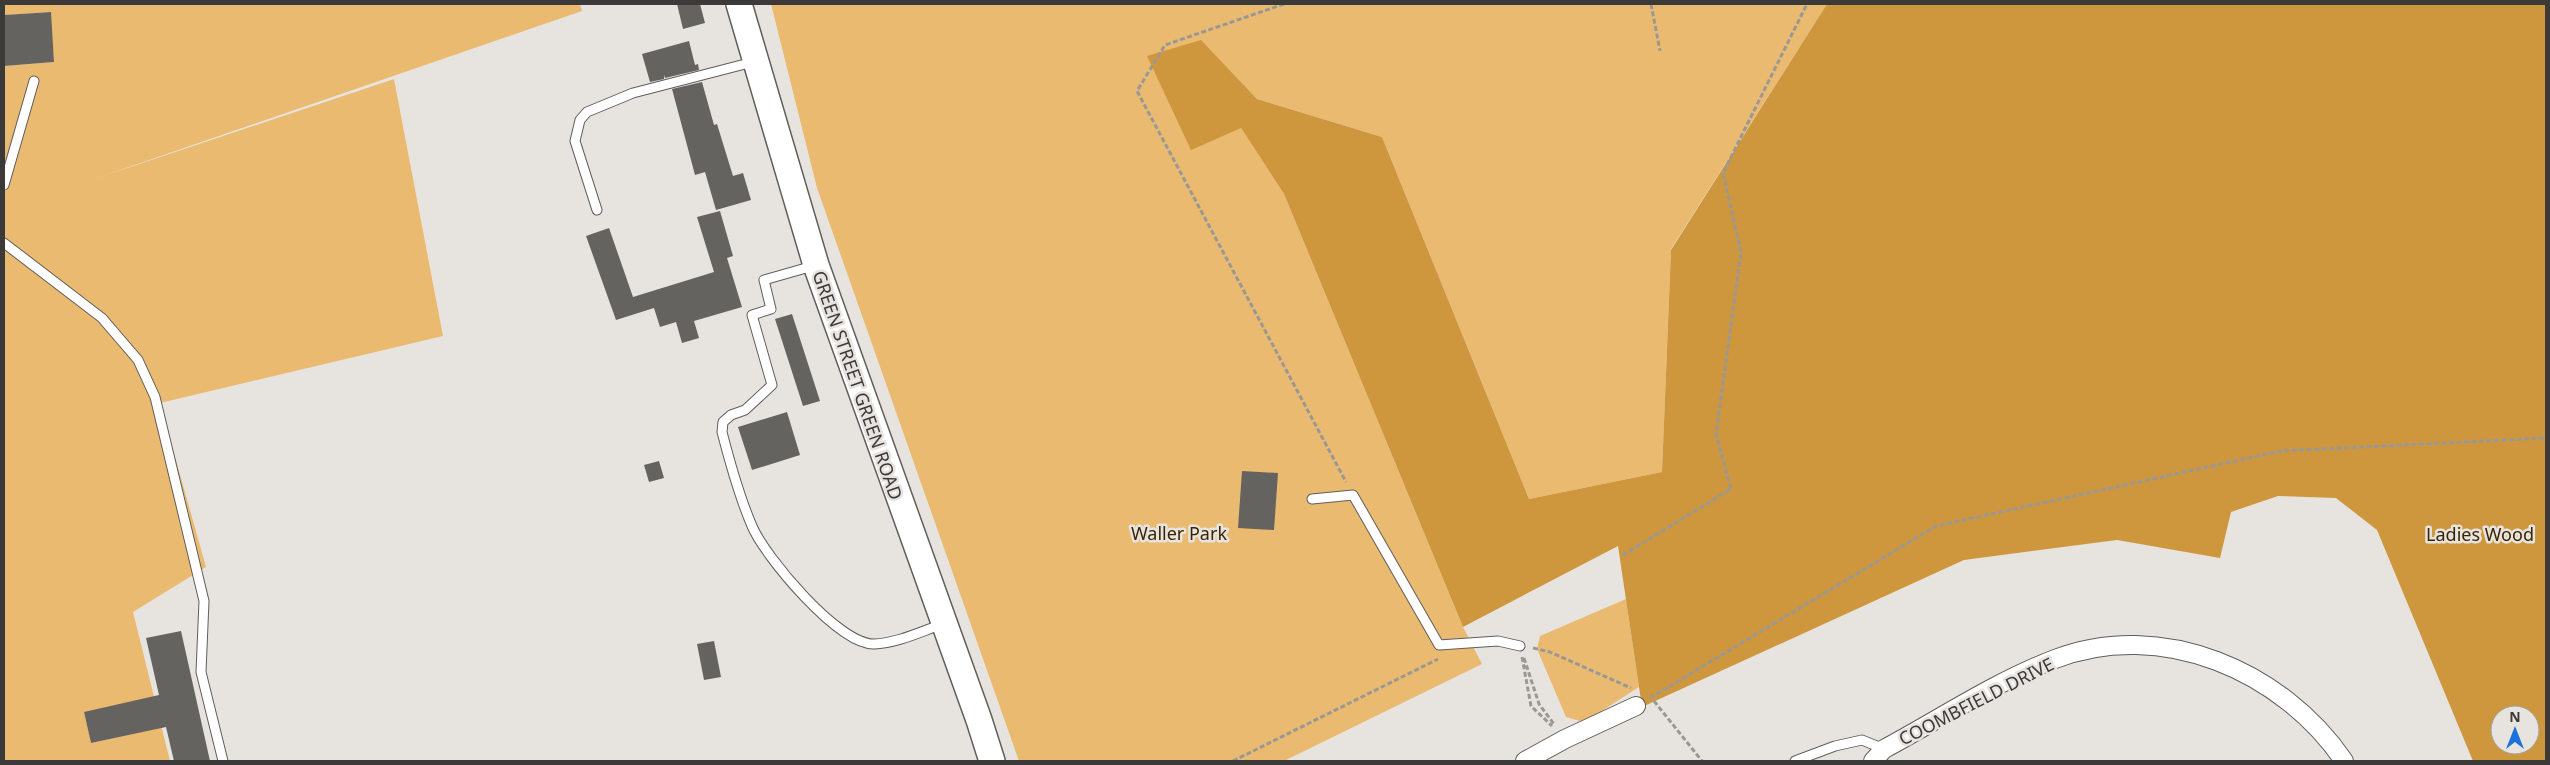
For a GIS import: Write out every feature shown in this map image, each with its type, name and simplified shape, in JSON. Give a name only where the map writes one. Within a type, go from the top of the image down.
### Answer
[{"type":"main road","name":"GREEN STREET GREEN ROAD","points":[[740,4],[816,265],[992,761]]},
{"type":"street","name":"COOMBFIELD DRIVE","points":[[1879,755],[2019,675],[2057,658],[2100,648],[2140,646],[2179,650],[2215,659],[2250,675],[2286,698],[2312,722],[2344,761]]},
{"type":"street","points":[[1525,761],[1641,697]]},
{"type":"lane","points":[[597,210],[575,140],[580,120],[587,112],[633,94],[756,62]]},
{"type":"lane","points":[[4,185],[34,81]]},
{"type":"lane","points":[[4,243],[102,318],[138,360],[154,397],[204,602],[201,672],[223,761]]},
{"type":"lane","points":[[816,265],[764,280],[771,309],[752,315],[772,386],[745,410],[723,422],[722,432],[752,526],[768,553],[792,583],[847,634],[873,644],[900,639],[944,624]]},
{"type":"lane","points":[[1312,499],[1353,496],[1438,645],[1498,641],[1520,646]]},
{"type":"lane","points":[[1795,761],[1835,746],[1862,740],[1879,755]]},
{"type":"path","points":[[1284,4],[1165,45],[1137,92],[1353,496]]},
{"type":"path","points":[[1651,4],[1660,51]]},
{"type":"path","points":[[1623,555],[1731,489],[1716,434],[1741,252],[1723,173],[1807,4]]},
{"type":"path","points":[[1641,697],[1936,526],[2281,451],[2546,438]]},
{"type":"path","points":[[1233,761],[1440,658],[1438,645]]},
{"type":"path","points":[[1520,646],[1550,652],[1641,697],[1702,761]]},
{"type":"path","points":[[1520,646],[1531,706],[1565,739]]},
{"type":"path","points":[[1520,646],[1539,704],[1565,739]]},
{"type":"green space","points":[[4,4],[580,4],[582,11],[94,179],[394,79],[443,336],[160,403],[206,567],[133,612],[170,761],[4,761],[4,66],[54,62],[50,12],[4,15]],"holes":[[[84,712],[154,729],[91,743]]]},
{"type":"green space","name":"Waller Park","points":[[771,4],[1827,4],[1671,249],[1662,472],[1529,499],[1382,137],[1257,99],[1201,41],[1241,128],[1284,194],[1463,627],[1482,664],[1284,761],[1019,761],[817,188]]},
{"type":"green space","name":"Ladies Wood","points":[[1827,4],[2546,4],[2546,761],[2473,761],[2377,530],[2336,498],[2278,496],[2231,512],[2220,558],[2117,540],[1964,560],[1642,707],[1618,546],[1463,627],[1284,194],[1241,128],[1191,150],[1147,56],[1201,40],[1257,99],[1382,137],[1529,499],[1662,472],[1671,250]]},
{"type":"green space","points":[[1626,599],[1639,687],[1594,716],[1580,721],[1566,717],[1537,649],[1540,636]]},
{"type":"building","points":[[677,4],[700,4],[705,23],[683,29]]},
{"type":"building","points":[[51,12],[54,62],[4,66],[4,15]]},
{"type":"building","points":[[689,41],[695,65],[698,64],[699,70],[665,78],[664,75],[664,79],[650,82],[642,54]]},
{"type":"building","points":[[702,82],[714,125],[717,124],[733,176],[743,173],[751,200],[716,210],[705,172],[695,175],[672,89]]},
{"type":"building","points":[[720,211],[733,256],[727,258],[742,307],[694,321],[699,338],[682,343],[676,322],[660,327],[654,308],[616,320],[586,236],[609,228],[633,297],[714,272],[697,217]]},
{"type":"building","points":[[792,314],[820,401],[803,406],[775,319]]},
{"type":"building","points":[[787,412],[800,455],[752,470],[738,427]]},
{"type":"building","points":[[659,461],[664,478],[649,482],[644,465]]},
{"type":"building","points":[[1242,471],[1278,473],[1274,530],[1238,528]]},
{"type":"building","points":[[181,631],[210,761],[174,761],[166,727],[91,743],[84,712],[159,695],[146,638]]},
{"type":"building","points":[[714,641],[721,677],[704,680],[697,644]]}]
